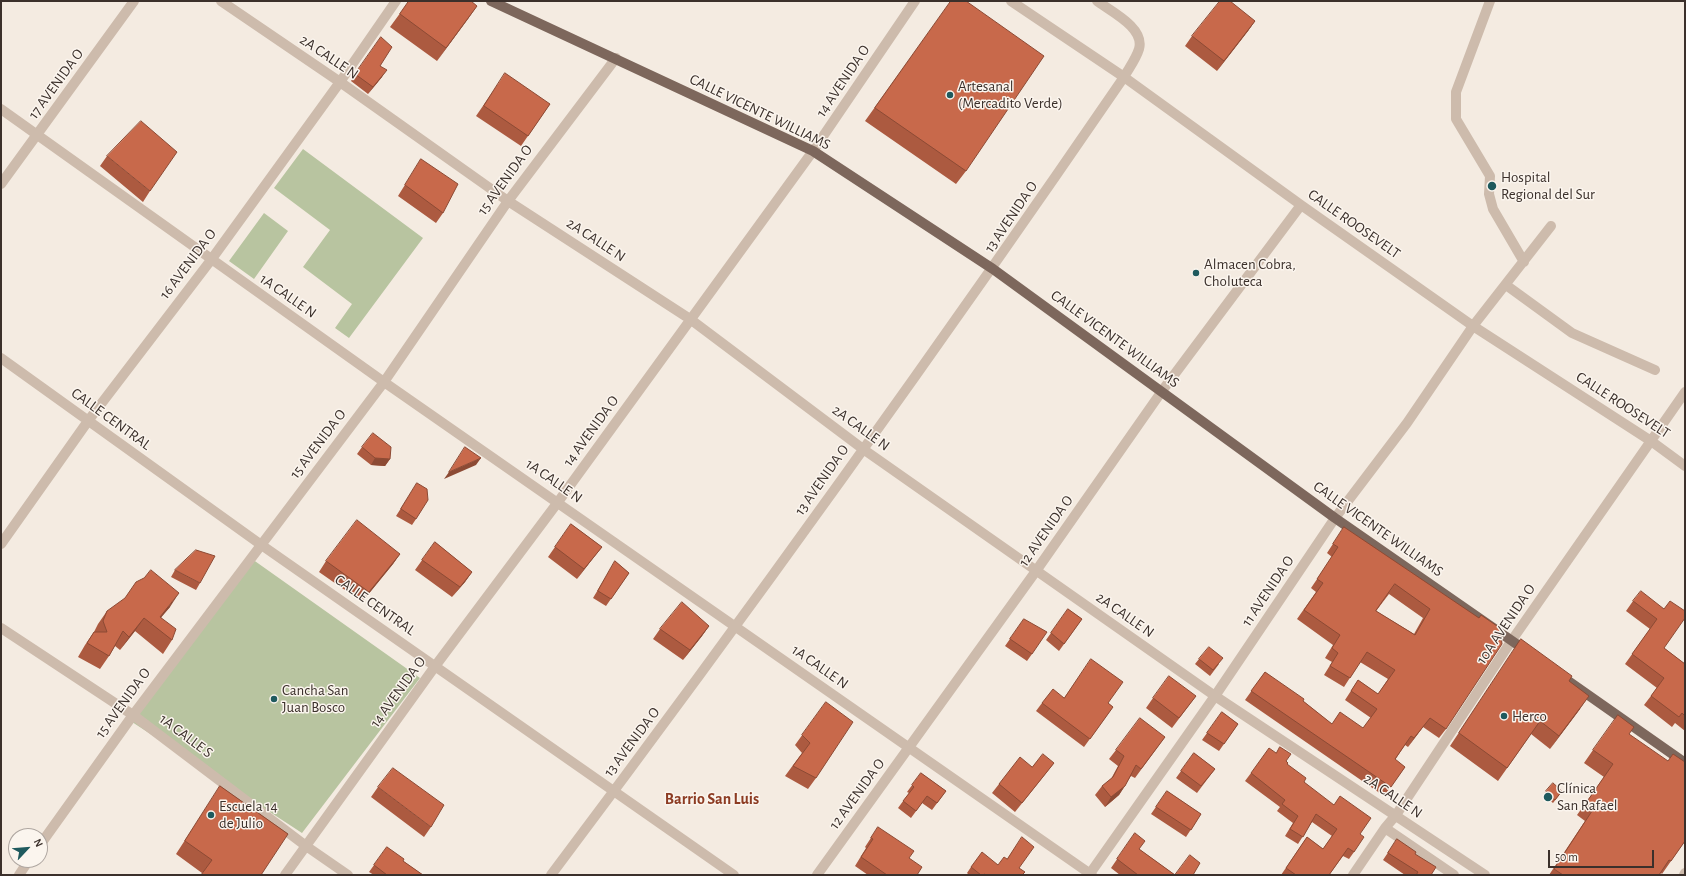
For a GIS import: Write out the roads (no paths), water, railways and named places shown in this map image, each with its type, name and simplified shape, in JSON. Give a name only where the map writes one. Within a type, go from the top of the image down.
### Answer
[{"type":"main road","name":"CALLE VICENTE WILLIAMS","points":[[491,1],[813,151],[993,269],[1336,518],[1538,659]]},
{"type":"main road","points":[[1557,672],[1685,764]]},
{"type":"street","name":"17 AVENIDA O","points":[[1,184],[134,1]]},
{"type":"street","name":"2A CALLE N","points":[[221,1],[340,82],[508,201],[690,320],[863,449],[1215,696],[1485,875]]},
{"type":"street","name":"16 AVENIDA O","points":[[1,544],[88,421],[211,260],[340,82],[396,1]]},
{"type":"street","name":"14 AVENIDA O","points":[[285,875],[436,665],[558,502],[813,151],[915,1]]},
{"type":"street","name":"CALLE ROOSEVELT","points":[[1011,1],[1124,77],[1301,205],[1473,326],[1651,441],[1685,466]]},
{"type":"street","name":"13 AVENIDA O","points":[[551,875],[736,626],[993,269],[1124,77],[1139,48],[1140,40],[1135,28],[1097,1]]},
{"type":"street","points":[[1490,1],[1456,92],[1456,119],[1490,176],[1489,194],[1493,209],[1524,262]]},
{"type":"street","name":"15 AVENIDA O","points":[[48,834],[133,715],[260,544],[384,382],[508,201],[616,58]]},
{"type":"street","name":"1A CALLE N","points":[[1,109],[384,382],[736,626],[1090,875]]},
{"type":"street","name":"12 AVENIDA O","points":[[817,875],[910,748],[1162,391],[1301,205]]},
{"type":"street","name":"11 AVENIDA O","points":[[1090,875],[1215,696],[1336,518],[1407,423],[1473,326],[1551,226]]},
{"type":"street","points":[[1506,285],[1572,333],[1655,370]]},
{"type":"street","name":"CALLE CENTRAL","points":[[1,358],[260,544],[436,665],[734,875]]},
{"type":"street","name":"10A AVENIDA O","points":[[1354,875],[1385,828],[1396,816],[1512,640],[1685,392]]},
{"type":"street","name":"1A CALLE S","points":[[1,628],[133,715],[306,846],[348,875]]},
{"type":"street","name":"2A CALLE N","points":[[1385,828],[1454,875]]},
{"type":"place","name":"Artesanal (Mercadito Verde)","points":[[950,95]]},
{"type":"place","name":"Hospital Regional del Sur","points":[[1492,186]]},
{"type":"place","name":"Almacen Cobra, Choluteca","points":[[1196,273]]},
{"type":"place","name":"Cancha San Juan Bosco","points":[[274,699]]},
{"type":"place","name":"Herco","points":[[1504,716]]},
{"type":"place","name":"Clínica San Rafael","points":[[1548,797]]},
{"type":"place","name":"Escuela 14 de Julio","points":[[211,815]]},
{"type":"district","name":"Barrio San Luis","points":[[712,799]]}]
